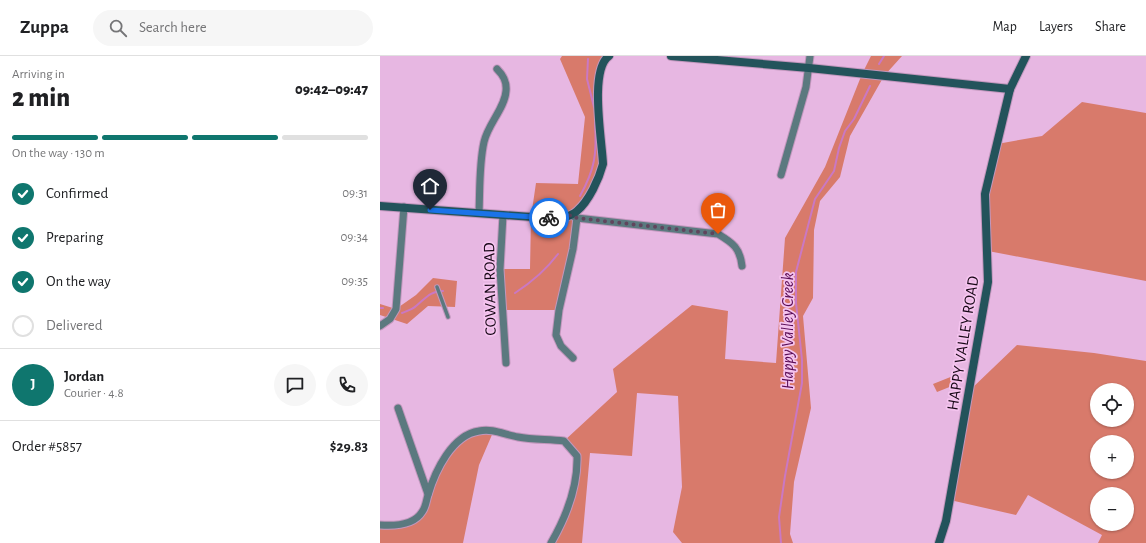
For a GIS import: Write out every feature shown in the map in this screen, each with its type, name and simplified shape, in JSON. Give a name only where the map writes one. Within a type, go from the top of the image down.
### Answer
[{"type":"street","points":[[573,358],[561,346],[556,335],[559,310],[573,249],[574,217],[577,211],[585,203],[601,173],[602,144],[598,87],[600,70],[604,59],[609,56]]},
{"type":"street","points":[[671,56],[809,68],[1010,89]]},
{"type":"street","points":[[781,175],[806,87],[810,56]]},
{"type":"street","name":"HAPPY VALLEY ROAD","points":[[939,543],[945,526],[988,282],[985,194],[1010,89],[1026,56]]},
{"type":"street","points":[[479,213],[484,142],[490,123],[504,100],[506,90],[503,76],[497,69]]},
{"type":"street","points":[[380,206],[560,219],[574,217],[718,234],[730,242],[740,253],[742,266]]},
{"type":"street","points":[[380,326],[390,319],[396,309],[404,208]]},
{"type":"street","name":"COWAN ROAD","points":[[503,215],[500,269],[506,363]]},
{"type":"street","points":[[398,408],[428,494]]},
{"type":"street","points":[[380,525],[392,526],[414,519],[422,513],[428,494],[449,452],[459,441],[470,434],[479,430],[494,430],[518,437],[564,441],[577,456],[577,467],[564,519],[551,543]]},
{"type":"lane","points":[[437,287],[448,317]]},
{"type":"shaded area","points":[[562,56],[609,56],[600,70],[603,164],[577,218],[559,310],[502,310],[500,269],[530,269],[531,217],[536,183],[578,184],[585,117],[560,59]]},
{"type":"shaded area","points":[[871,56],[902,56],[884,76],[850,136],[840,177],[820,201],[814,230],[813,298],[803,316],[811,408],[794,482],[790,534],[793,543],[682,543],[673,532],[682,487],[678,396],[637,393],[632,456],[590,453],[582,543],[551,543],[564,519],[577,456],[564,441],[617,392],[613,369],[692,305],[728,311],[725,359],[776,363],[785,238],[825,167],[862,74]]},
{"type":"shaded area","points":[[1082,102],[1146,113],[1146,281],[988,251],[985,209],[997,144],[1042,136]]},
{"type":"shaded area","points":[[433,278],[457,281],[455,307],[428,306],[407,324],[380,315],[380,304],[396,309],[416,295]]},
{"type":"shaded area","points":[[1017,345],[1094,353],[1146,361],[1146,543],[1098,543],[1102,535],[1095,531],[1134,531],[1134,487],[1090,487],[1090,529],[1028,495],[1016,515],[950,500],[969,391]]},
{"type":"shaded area","points":[[953,376],[957,384],[937,392],[933,384]]},
{"type":"shaded area","points":[[494,430],[479,465],[463,543],[380,543],[380,525],[392,526],[422,513],[449,452],[470,434]]},
{"type":"waterway","name":"Happy Valley Creek","points":[[879,64],[884,56]]},
{"type":"waterway","points":[[588,59],[587,79],[594,107]]},
{"type":"waterway","name":"Happy Valley Creek","points":[[781,543],[779,517],[802,383],[802,360],[796,303],[796,272],[815,199],[834,171],[839,148],[845,131],[854,119],[870,86]]},
{"type":"waterway","points":[[580,196],[589,178],[594,161],[596,144],[595,123]]},
{"type":"waterway","points":[[515,293],[527,285],[549,265],[558,254]]},
{"type":"waterway","points":[[402,313],[413,308],[431,294],[443,291]]},
{"type":"way so far","points":[[549,218],[560,219],[571,215],[577,218],[718,234]]},
{"type":"route","points":[[430,210],[549,218]]}]
